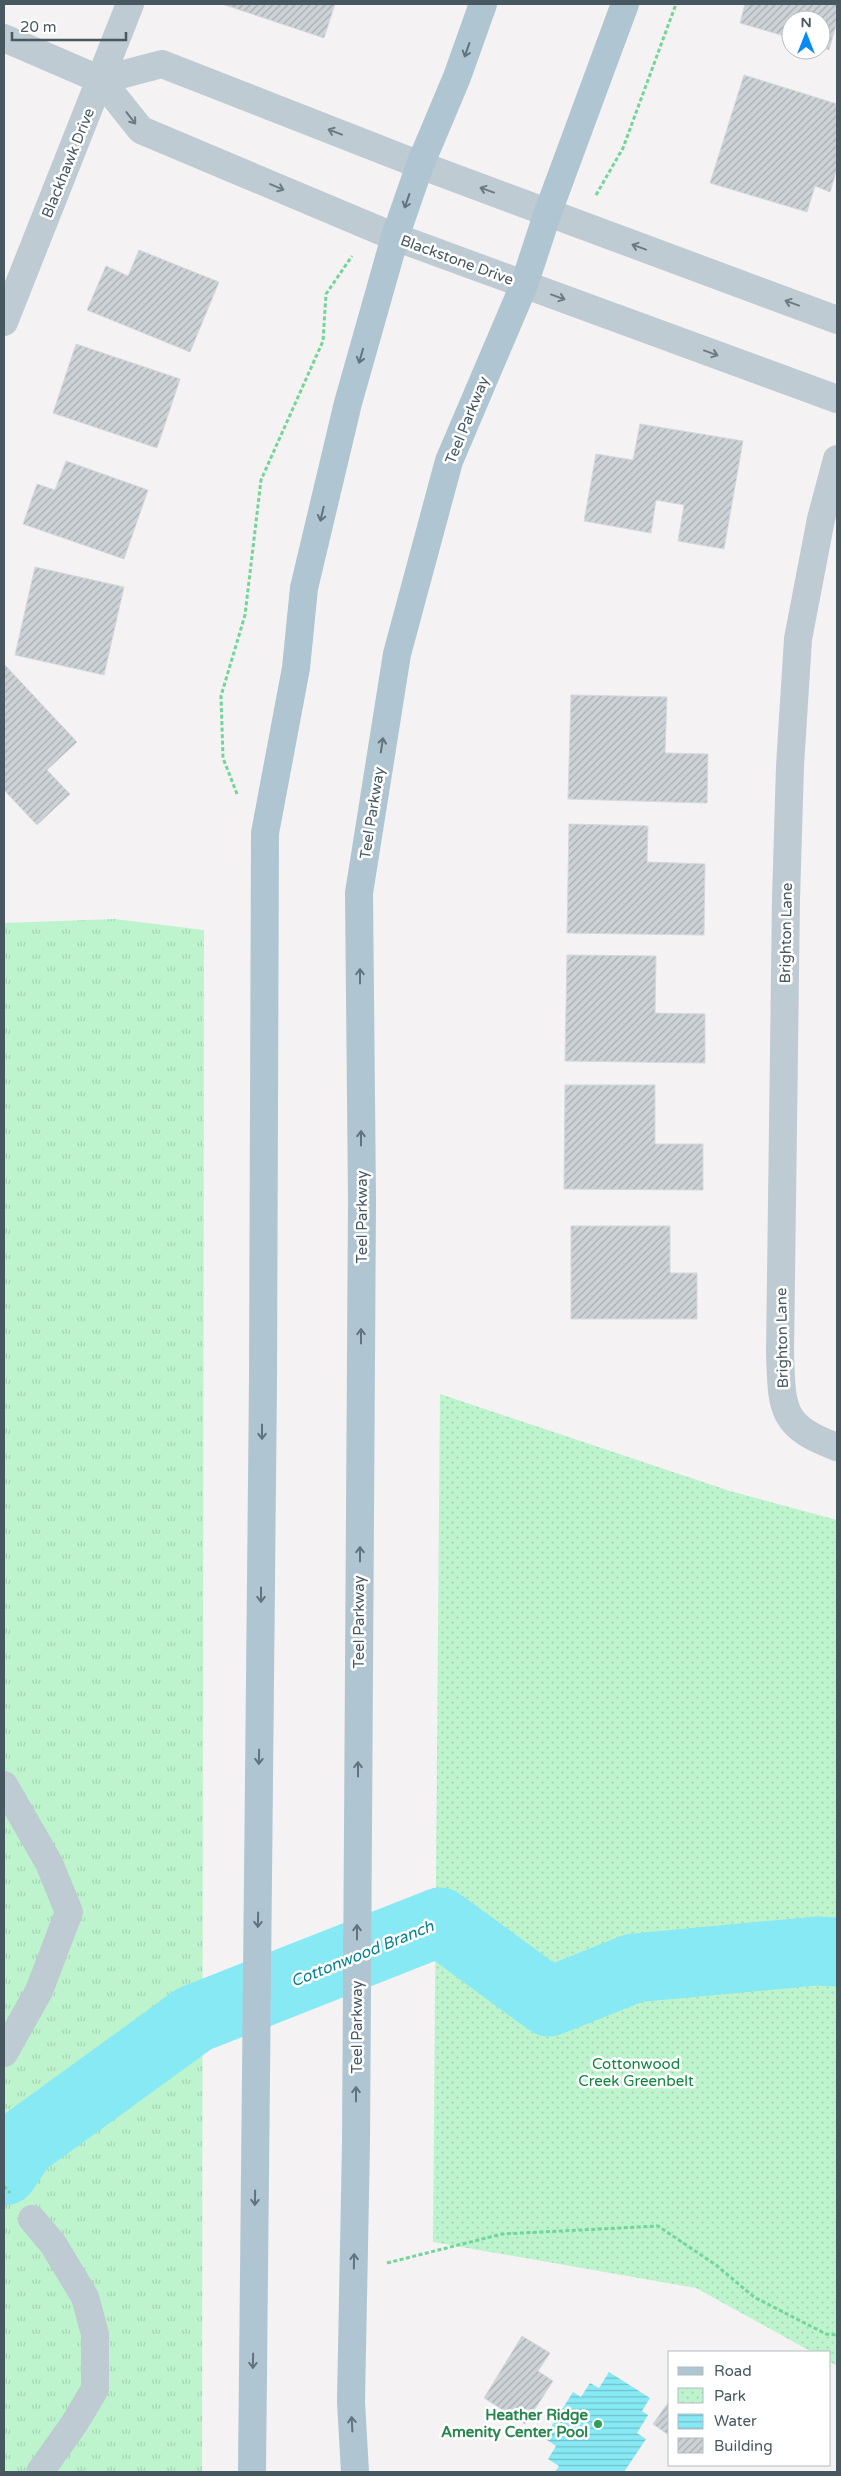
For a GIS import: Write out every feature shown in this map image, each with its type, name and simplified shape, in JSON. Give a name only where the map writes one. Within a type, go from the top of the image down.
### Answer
[{"type":"main road","points":[[252,2472],[263,1384],[265,833],[296,668],[304,588],[348,403],[394,236],[420,165],[457,77],[483,4]]},
{"type":"main road","name":"Teel Parkway","points":[[355,2472],[351,2402],[356,2143],[361,1385],[359,893],[397,654],[449,461],[524,285],[548,212],[625,4]]},
{"type":"street","name":"Blackhawk Drive","points":[[4,322],[130,4]]},
{"type":"street","name":"Blackstone Drive","points":[[4,38],[101,80],[141,130],[394,236],[837,399]]},
{"type":"street","points":[[101,80],[162,64],[420,165],[837,320]]},
{"type":"street","name":"Brighton Lane","points":[[837,459],[821,519],[798,639],[790,766],[780,1353],[785,1411],[797,1426],[837,1447]]},
{"type":"street","points":[[4,1784],[49,1863],[69,1912],[39,1991],[4,2053]]},
{"type":"street","points":[[32,2219],[53,2244],[85,2297],[95,2334],[95,2389],[74,2424],[40,2472]]},
{"type":"path","points":[[596,196],[623,148],[676,4]]},
{"type":"path","points":[[240,800],[223,758],[221,696],[245,615],[261,480],[323,341],[326,294],[354,252],[365,224]]},
{"type":"path","points":[[386,2263],[502,2234],[658,2226],[716,2265],[754,2297],[826,2334],[837,2335]]},
{"type":"green space","points":[[115,919],[204,930],[202,2472],[4,2472],[4,923]]},
{"type":"green space","name":"Cottonwood Creek Greenbelt","points":[[440,1394],[730,1491],[837,1520],[837,2366],[831,2363],[831,2351],[810,2351],[696,2288],[433,2242]]},
{"type":"water","name":"Heather Ridge Amenity Center Pool","points":[[609,2372],[650,2398],[642,2411],[648,2415],[637,2433],[646,2439],[624,2472],[555,2472],[559,2466],[548,2459],[556,2446],[544,2438],[573,2392],[581,2397],[590,2383],[599,2388]]},
{"type":"building","points":[[222,4],[335,4],[324,38]]},
{"type":"building","points":[[745,4],[837,4],[837,22],[831,43],[831,10],[781,10],[781,35],[740,23]]},
{"type":"building","points":[[744,75],[837,104],[837,169],[830,192],[815,186],[807,212],[710,183]]},
{"type":"building","points":[[139,250],[219,282],[190,352],[87,310],[106,266],[128,276]]},
{"type":"building","points":[[76,344],[180,379],[157,448],[53,413]]},
{"type":"building","points":[[640,424],[743,441],[724,549],[678,541],[684,505],[656,500],[651,533],[584,521],[596,454],[633,460]]},
{"type":"building","points":[[66,461],[148,490],[124,559],[23,524],[37,484],[55,490]]},
{"type":"building","points":[[35,567],[124,587],[104,675],[15,655]]},
{"type":"building","points":[[4,664],[77,742],[47,770],[70,794],[37,825],[4,790]]},
{"type":"building","points":[[571,695],[667,697],[665,753],[708,754],[707,803],[568,799]]},
{"type":"building","points":[[569,824],[648,826],[647,862],[705,864],[704,935],[567,933]]},
{"type":"building","points":[[567,955],[656,956],[655,1013],[705,1014],[705,1063],[565,1061]]},
{"type":"building","points":[[565,1085],[655,1085],[655,1144],[703,1144],[703,1190],[564,1189]]},
{"type":"building","points":[[571,1226],[670,1226],[670,1273],[697,1273],[697,1319],[571,1319]]},
{"type":"building","points":[[522,2336],[550,2353],[538,2371],[553,2381],[525,2424],[484,2398]]},
{"type":"building","points":[[668,2403],[668,2435],[653,2424]]},
{"type":"waterway","name":"Cottonwood Branch","points":[[4,2171],[22,2144],[194,2019],[440,1922],[549,2002],[634,1968],[817,1951],[837,1952]]},
{"type":"place","name":"Heather Ridge Amenity Center Pool","points":[[598,2424]]}]
